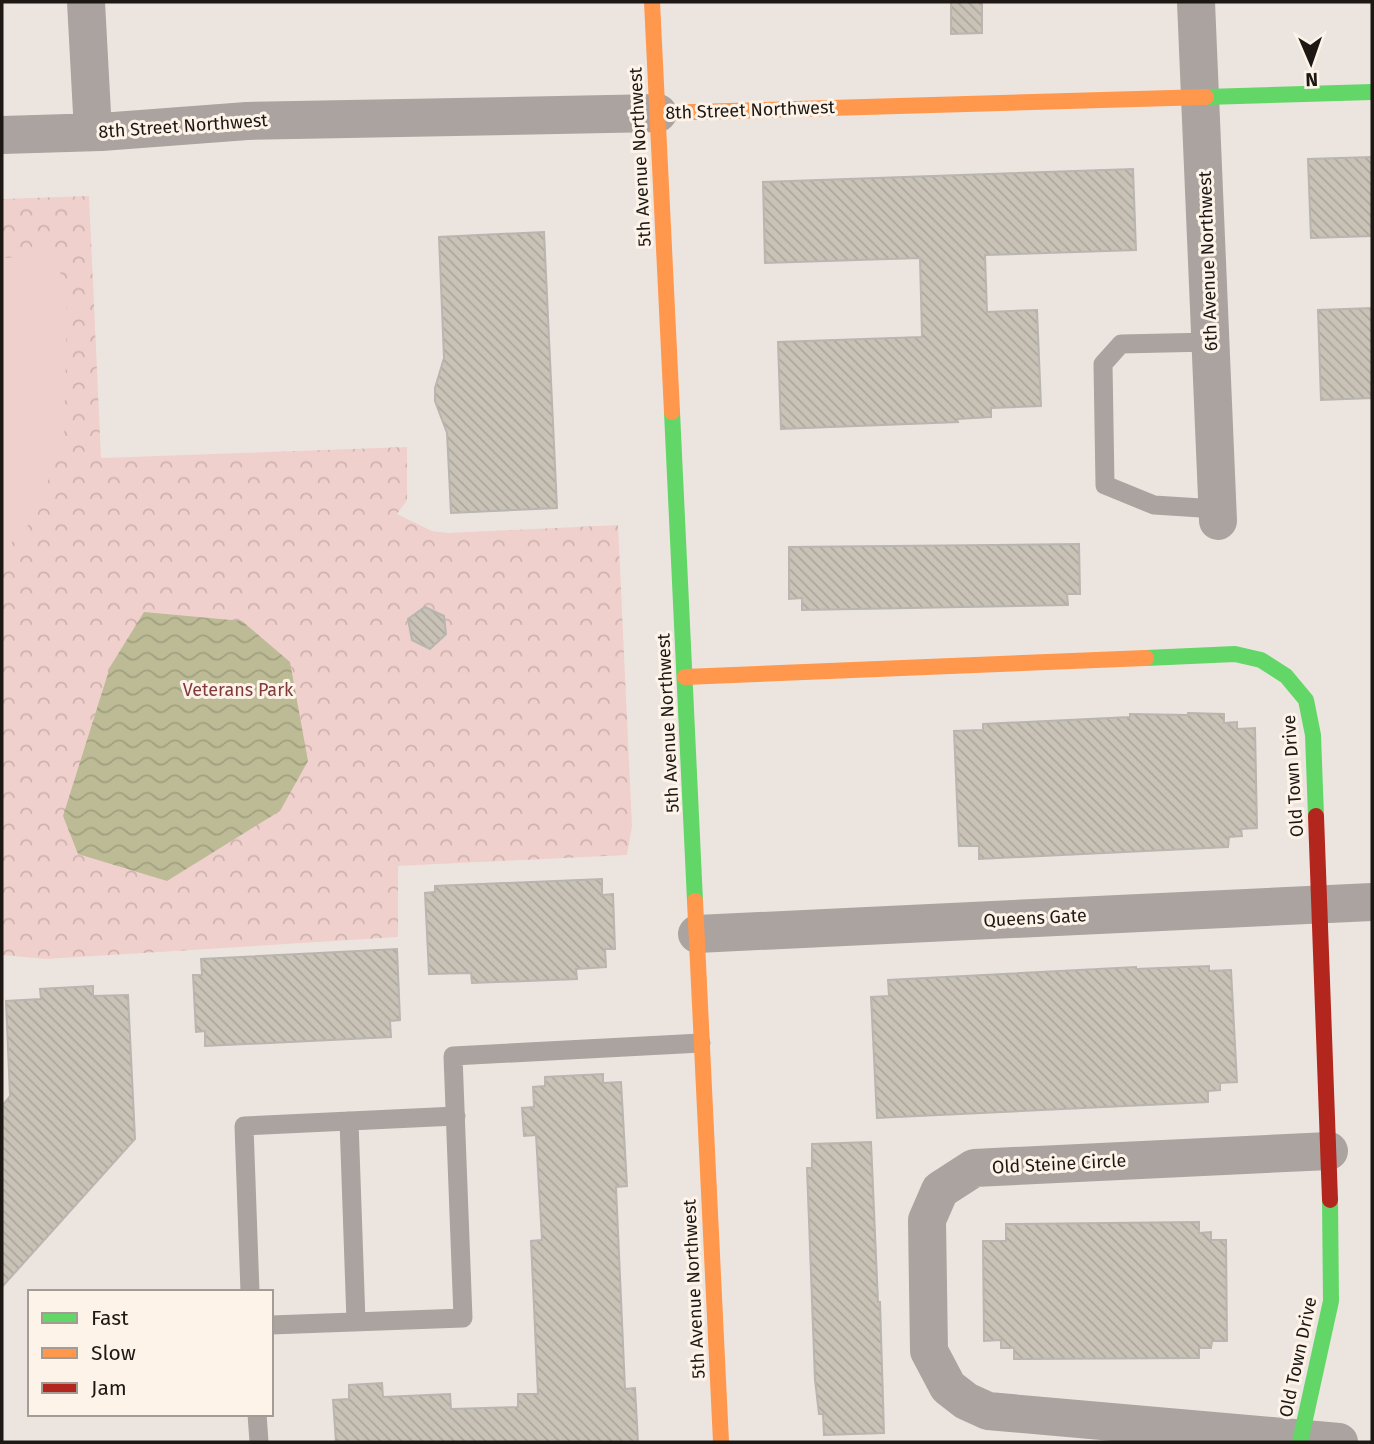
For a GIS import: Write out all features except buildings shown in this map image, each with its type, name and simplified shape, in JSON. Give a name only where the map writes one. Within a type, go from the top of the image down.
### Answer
[{"type":"street","points":[[86,2],[93,132]]},
{"type":"street","name":"5th Avenue Northwest","points":[[652,2],[721,1442]]},
{"type":"street","name":"6th Avenue Northwest","points":[[1196,2],[1218,515]]},
{"type":"street","name":"8th Street Northwest","points":[[2,135],[93,132],[247,121],[657,113],[1372,92]]},
{"type":"street","name":"Old Town Drive","points":[[685,677],[1235,654],[1261,660],[1286,676],[1306,700],[1312,735],[1320,904],[1329,1151],[1331,1301],[1300,1440]]},
{"type":"street","name":"Queens Gate","points":[[697,934],[1372,902]]},
{"type":"street","name":"Old Steine Circle","points":[[1329,1151],[974,1168],[940,1190],[928,1220],[929,1351],[948,1387],[966,1401],[988,1411],[1339,1442]]},
{"type":"lane","points":[[1211,342],[1121,344],[1103,364],[1105,485],[1154,505],[1218,515]]},
{"type":"lane","points":[[273,1325],[463,1318],[453,1056],[701,1043]]},
{"type":"lane","points":[[250,1290],[244,1126],[456,1116]]},
{"type":"lane","points":[[349,1121],[356,1321]]},
{"type":"lane","points":[[257,1416],[259,1442]]},
{"type":"green space","name":"Veterans Park","points":[[89,196],[101,458],[407,447],[407,500],[397,514],[432,531],[448,533],[618,525],[632,826],[627,855],[398,866],[398,937],[46,959],[2,955],[2,199]]},
{"type":"green space","points":[[57,255],[67,309],[64,443],[30,523],[2,553],[2,258]]},
{"type":"water","points":[[144,612],[242,621],[290,662],[308,761],[280,811],[167,881],[78,854],[63,816],[110,667]]},
{"type":"traffic: fast","points":[[1206,97],[1372,92]]},
{"type":"traffic: fast","points":[[672,412],[695,901]]},
{"type":"traffic: fast","points":[[1146,658],[1235,654],[1261,660],[1286,676],[1306,700],[1313,735],[1316,816]]},
{"type":"traffic: fast","points":[[1300,1442],[1331,1301],[1330,1200]]},
{"type":"traffic: slow","points":[[652,2],[672,412]]},
{"type":"traffic: slow","points":[[658,113],[1206,97]]},
{"type":"traffic: slow","points":[[685,677],[1146,658]]},
{"type":"traffic: slow","points":[[695,901],[721,1442]]},
{"type":"traffic: jam","points":[[1316,816],[1330,1200]]}]
